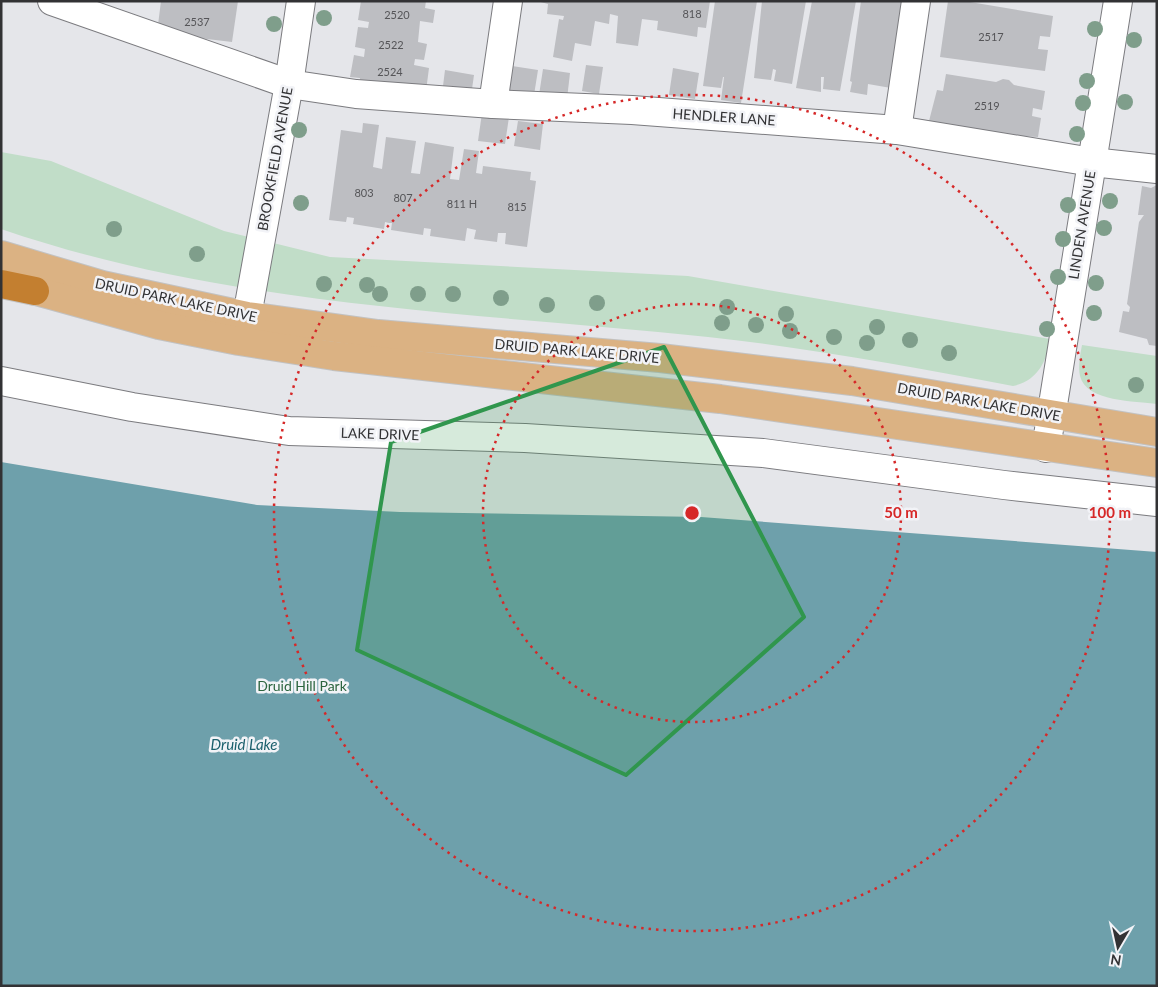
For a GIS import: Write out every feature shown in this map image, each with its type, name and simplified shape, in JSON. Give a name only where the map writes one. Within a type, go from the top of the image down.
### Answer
[{"type":"highway","points":[[1,283],[35,291]]},
{"type":"main road","name":"DRUID PARK LAKE DRIVE","points":[[1,255],[102,286],[247,316],[378,334],[660,358],[843,380],[1157,432]]},
{"type":"main road","name":"DRUID PARK LAKE DRIVE","points":[[35,291],[159,325],[239,341],[334,356],[720,399],[1157,463]]},
{"type":"street","name":"BROOKFIELD AVENUE","points":[[247,316],[289,84],[301,1]]},
{"type":"street","points":[[492,104],[508,1]]},
{"type":"street","points":[[897,130],[916,1]]},
{"type":"street","name":"LINDEN AVENUE","points":[[1046,448],[1118,1]]},
{"type":"street","name":"HENDLER LANE","points":[[58,2],[289,84],[356,94],[492,104],[632,110],[897,130],[1092,162],[1157,169]]},
{"type":"street","name":"LAKE DRIVE","points":[[1,381],[132,407],[289,431],[526,438],[763,453],[1004,485],[1157,502]]},
{"type":"highlighted area","points":[[664,347],[804,617],[626,775],[357,650],[391,442]]},
{"type":"green space","points":[[1,152],[51,161],[224,231],[330,257],[688,276],[1050,339],[1049,347],[1043,363],[1034,375],[1028,380],[1013,386],[860,358],[746,341],[351,303],[262,291],[174,275],[87,255],[1,229]]},
{"type":"green space","points":[[1082,345],[1157,356],[1157,404],[1113,399],[1092,391],[1084,385],[1080,376],[1079,365]]},
{"type":"water","name":"Druid Lake","points":[[1,462],[257,505],[400,512],[701,517],[1157,552],[1157,986],[1,986]]},
{"type":"building","points":[[161,1],[238,1],[232,42],[157,33]]},
{"type":"building","points":[[361,1],[426,1],[425,8],[435,10],[433,23],[420,21],[418,42],[427,44],[424,60],[415,59],[414,65],[429,68],[426,91],[359,89],[360,78],[350,77],[354,55],[364,57],[365,49],[355,47],[358,27],[368,28],[369,22],[358,20]]},
{"type":"building","points":[[537,1],[710,1],[706,28],[698,27],[697,37],[657,30],[658,21],[642,19],[638,46],[616,43],[618,16],[610,14],[609,24],[595,21],[591,46],[575,43],[572,61],[553,57],[559,19],[563,20],[564,16],[547,14],[548,4]]},
{"type":"building","points":[[715,1],[757,1],[741,103],[721,100],[724,77],[721,88],[703,86]]},
{"type":"building","points":[[762,1],[806,1],[792,84],[774,81],[776,70],[773,69],[771,80],[754,78]]},
{"type":"building","points":[[812,1],[856,1],[840,91],[823,89],[824,77],[821,77],[821,92],[796,88]]},
{"type":"building","points":[[861,1],[903,1],[891,88],[868,84],[867,95],[850,92]]},
{"type":"building","points":[[948,1],[964,1],[1053,16],[1050,37],[1040,36],[1038,49],[1048,50],[1045,71],[940,57]]},
{"type":"building","points":[[586,65],[603,67],[599,94],[582,91]]},
{"type":"building","points":[[512,66],[538,70],[534,95],[508,92]]},
{"type":"building","points":[[673,68],[699,73],[695,99],[669,95]]},
{"type":"building","points":[[543,69],[570,73],[567,99],[539,95]]},
{"type":"building","points":[[445,70],[474,75],[471,96],[442,94]]},
{"type":"building","points":[[946,74],[996,82],[1003,79],[1009,80],[1014,85],[1045,91],[1042,110],[1033,108],[1032,116],[1041,118],[1038,137],[1004,135],[929,121],[937,90],[943,91]]},
{"type":"building","points":[[482,113],[509,117],[505,144],[478,141]]},
{"type":"building","points":[[518,121],[543,124],[540,150],[514,146]]},
{"type":"building","points":[[363,123],[379,125],[373,167],[382,169],[386,137],[416,141],[411,173],[420,174],[425,142],[454,147],[450,179],[459,180],[464,149],[479,151],[476,173],[482,174],[483,166],[531,172],[530,180],[536,181],[527,247],[505,244],[506,233],[498,233],[497,242],[474,239],[476,230],[467,228],[465,241],[430,236],[431,229],[424,228],[423,235],[391,230],[392,223],[385,222],[384,229],[353,224],[354,218],[347,217],[346,222],[329,220],[341,130],[362,133]]},
{"type":"building","points":[[1157,185],[1157,346],[1149,345],[1147,339],[1119,332],[1123,311],[1129,312],[1130,307],[1127,304],[1139,222],[1144,215],[1138,215],[1142,186],[1151,188]]},
{"type":"park label","name":"Druid Hill Park","points":[[302,686]]}]
